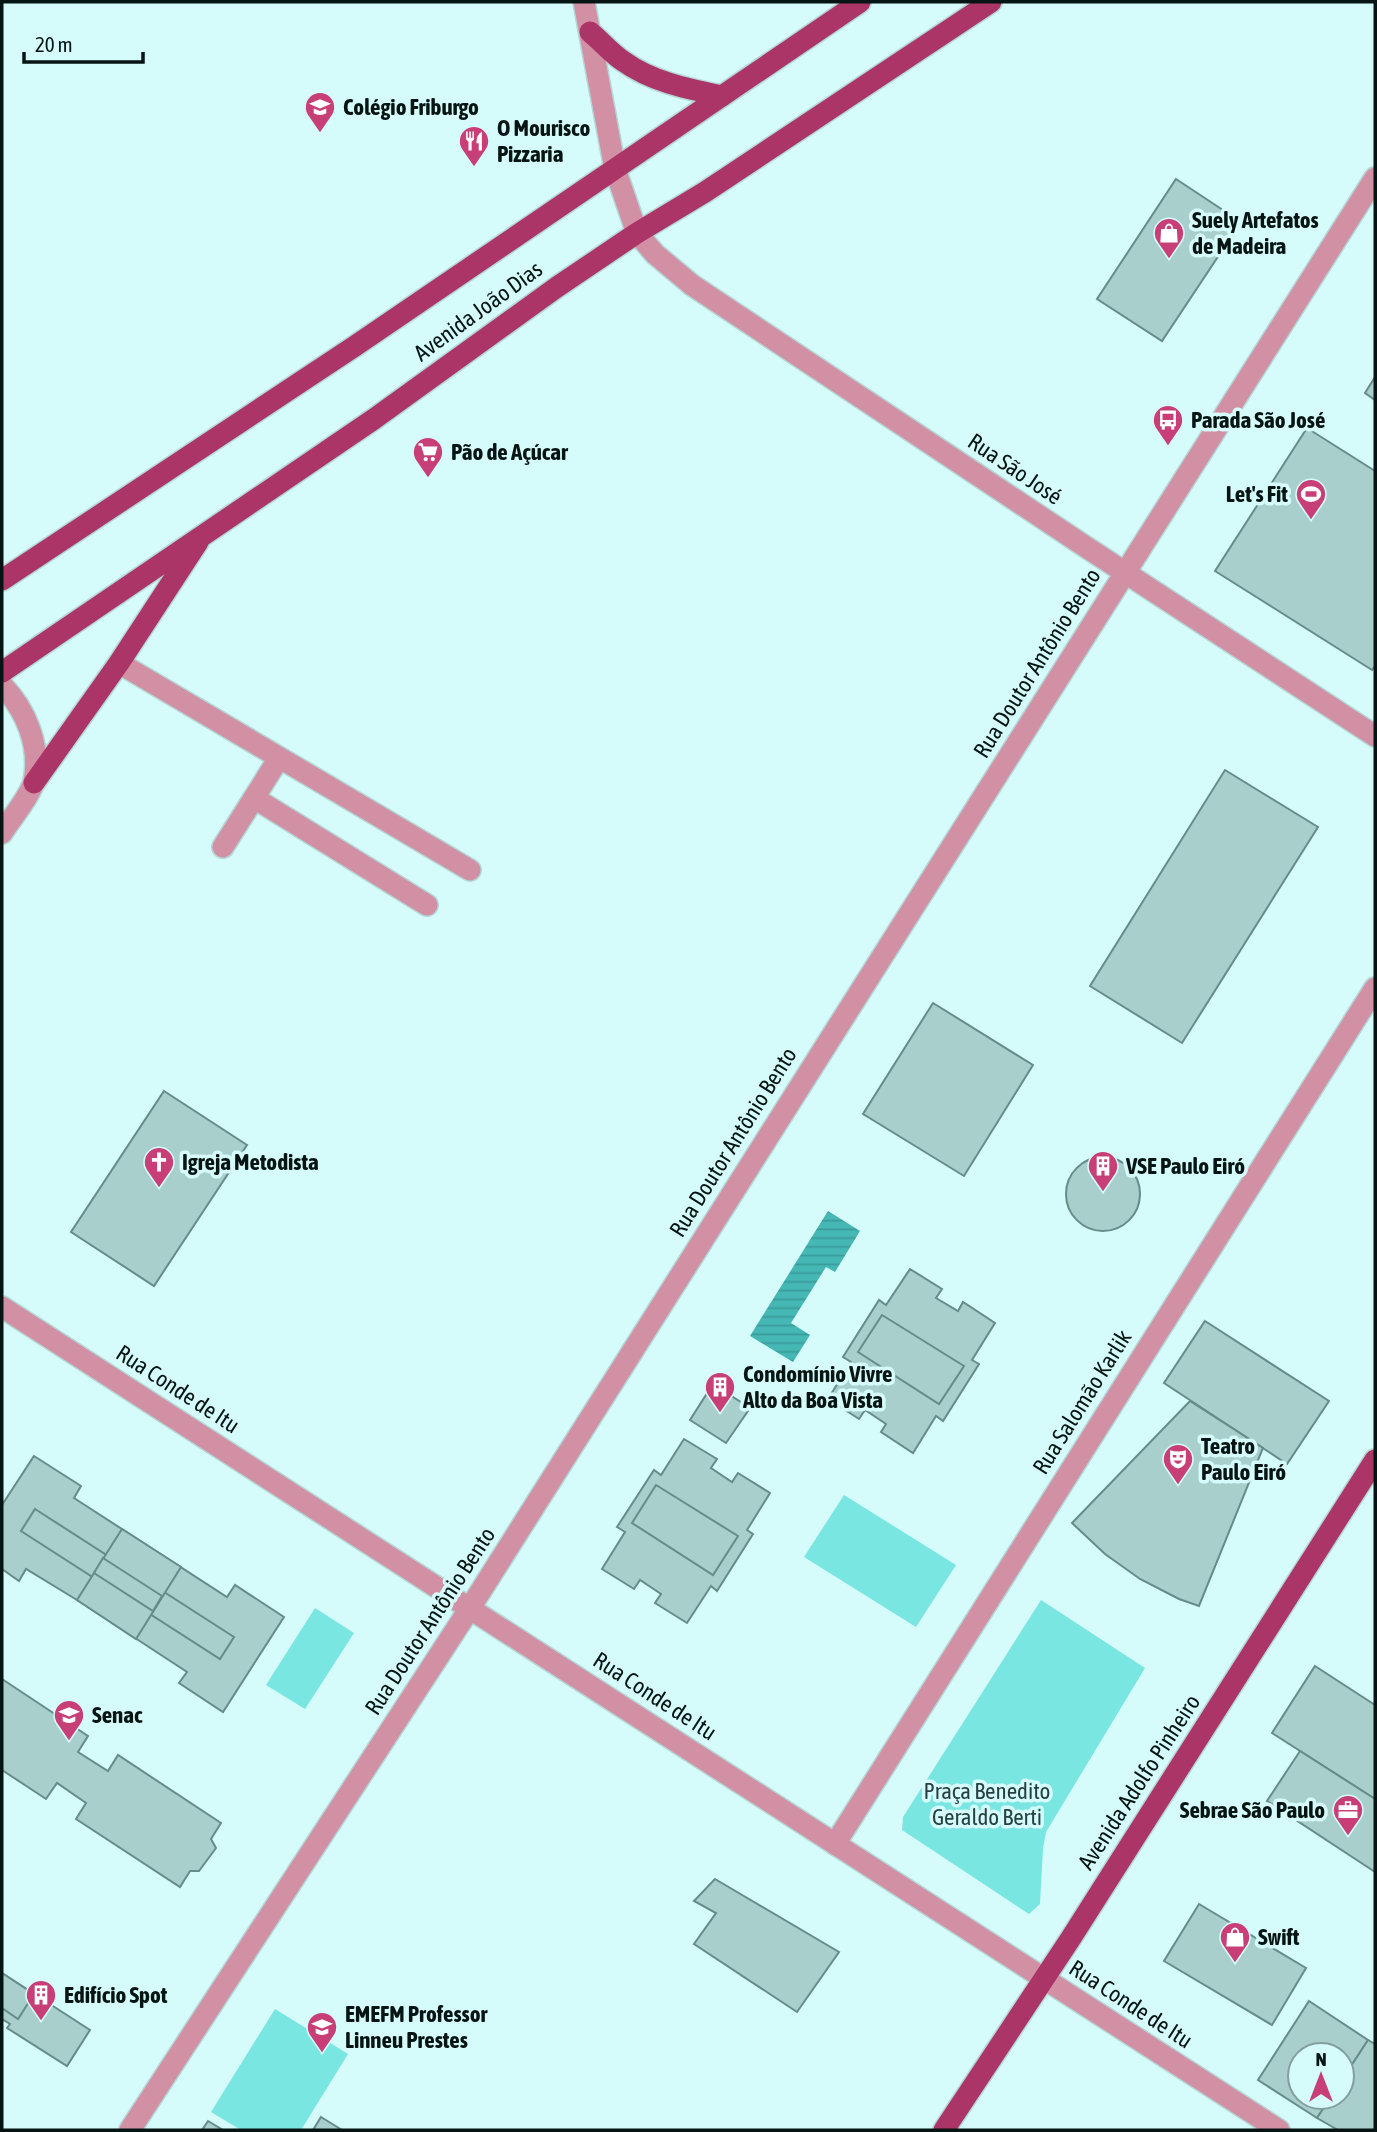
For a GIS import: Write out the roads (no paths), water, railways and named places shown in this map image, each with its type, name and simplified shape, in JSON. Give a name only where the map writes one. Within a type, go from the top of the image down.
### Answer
[{"type":"main road","name":"Avenida João Dias","points":[[2,580],[355,346],[860,2]]},
{"type":"main road","name":"Avenida João Dias","points":[[2,671],[374,419],[557,287],[991,2]]},
{"type":"main road","points":[[590,32],[622,61],[643,74],[688,89],[722,96]]},
{"type":"main road","points":[[34,783],[119,663],[205,533]]},
{"type":"main road","name":"Avenida Adolfo Pinheiro","points":[[944,2130],[1044,1979],[1375,1460]]},
{"type":"street","points":[[584,2],[615,169],[637,233]]},
{"type":"street","name":"Rua Doutor Antônio Bento","points":[[131,2130],[470,1608],[1375,178]]},
{"type":"street","name":"Rua São José","points":[[637,233],[655,254],[692,285],[1375,736]]},
{"type":"street","points":[[119,663],[470,870]]},
{"type":"street","points":[[2,685],[24,713],[34,752],[34,783],[2,833]]},
{"type":"street","points":[[223,847],[279,758]]},
{"type":"street","points":[[254,798],[427,905]]},
{"type":"street","name":"Rua Salomão Karlik","points":[[835,1844],[1375,988]]},
{"type":"street","name":"Rua Conde de Itu","points":[[2,1307],[1279,2130]]},
{"type":"place","name":"Colégio Friburgo","points":[[320,134]]},
{"type":"place","name":"O Mourisco Pizzaria","points":[[474,168]]},
{"type":"place","name":"Suely Artefatos de Madeira","points":[[1169,260]]},
{"type":"place","name":"Parada São José","points":[[1168,447]]},
{"type":"place","name":"Pão de Açúcar","points":[[428,479]]},
{"type":"place","name":"Let's Fit","points":[[1311,521]]},
{"type":"place","name":"Igreja Metodista","points":[[159,1189]]},
{"type":"place","name":"VSE Paulo Eiró","points":[[1103,1193]]},
{"type":"place","name":"Condomínio Vivre Alto da Boa Vista","points":[[720,1414]]},
{"type":"place","name":"Teatro Paulo Eiró","points":[[1178,1486]]},
{"type":"place","name":"Senac","points":[[69,1742]]},
{"type":"place","name":"Sebrae São Paulo","points":[[1348,1837]]},
{"type":"place","name":"Swift","points":[[1235,1964]]},
{"type":"place","name":"Edifício Spot","points":[[41,2022]]},
{"type":"place","name":"EMEFM Professor Linneu Prestes","points":[[322,2054]]},
{"type":"park label","name":"Praça Benedito Geraldo Berti","points":[[987,1804]]}]
